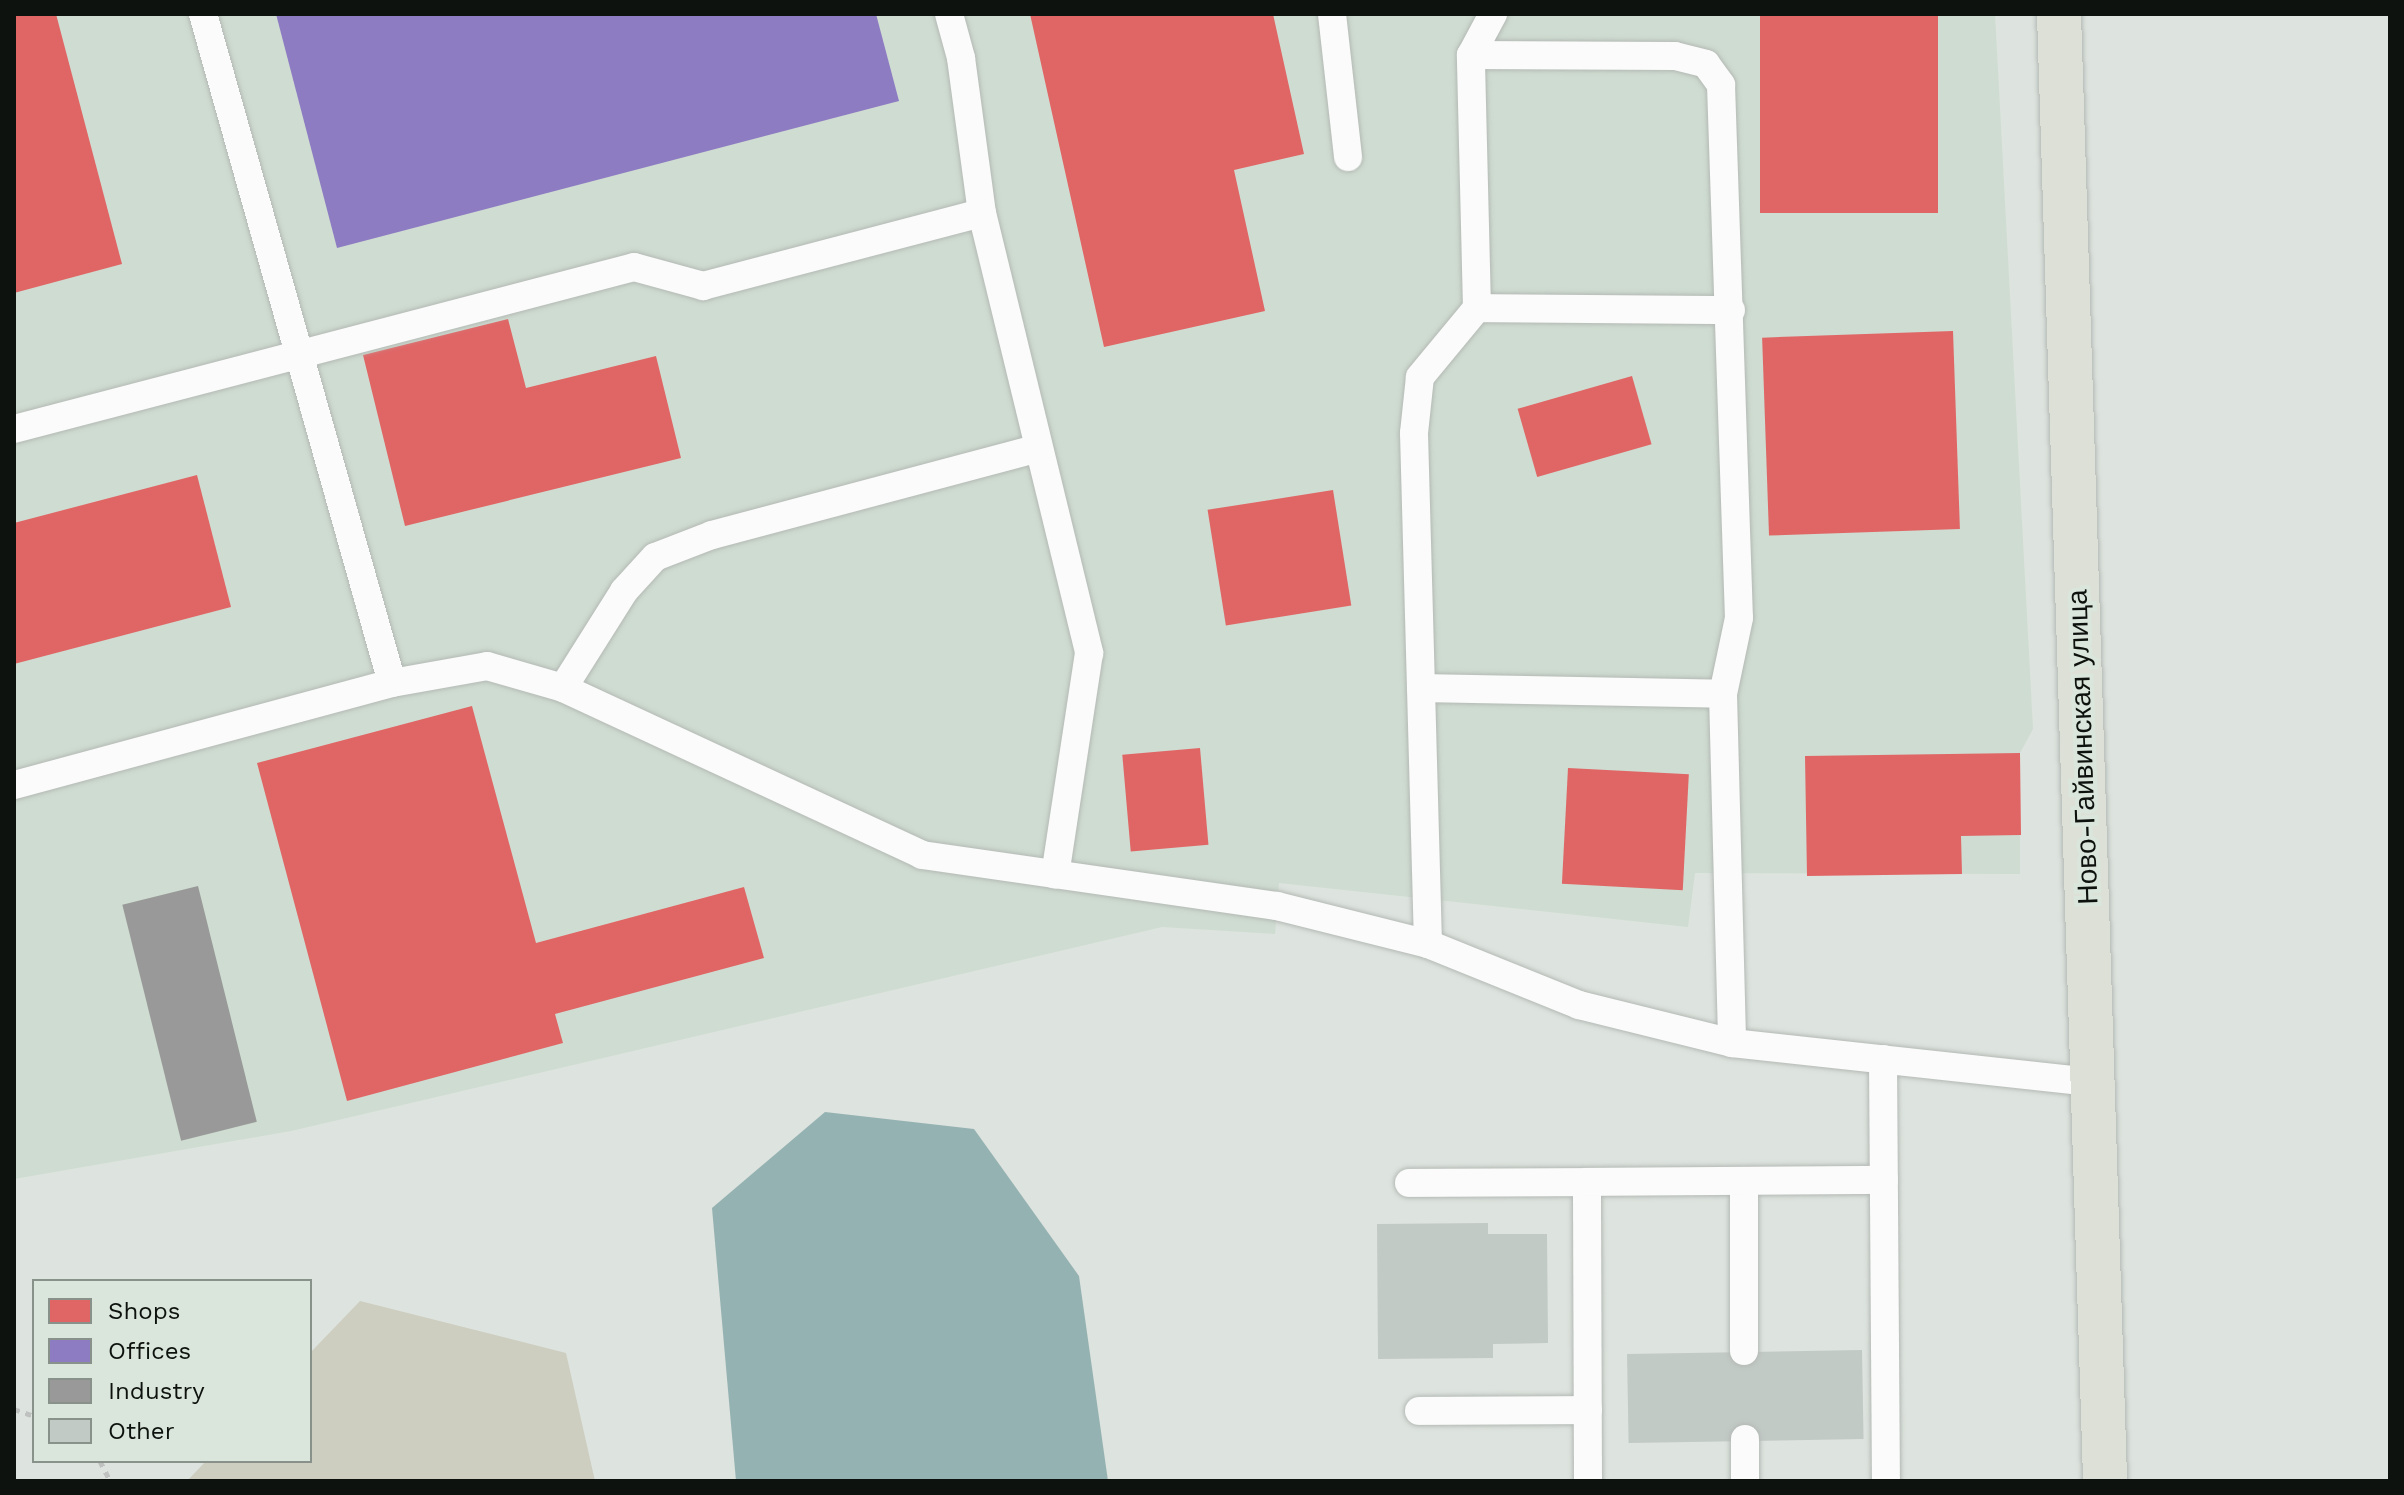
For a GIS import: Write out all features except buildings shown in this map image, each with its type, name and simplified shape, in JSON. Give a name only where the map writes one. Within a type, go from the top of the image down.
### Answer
[{"type":"main road","name":"Ново-Гайвинская улица","points":[[2059,14],[2105,1481]]},
{"type":"lane","points":[[203,14],[392,683]]},
{"type":"lane","points":[[949,14],[961,58],[982,213],[1089,653],[1055,874]]},
{"type":"lane","points":[[1332,14],[1348,157]]},
{"type":"lane","points":[[1428,944],[1414,433],[1420,377],[1477,308],[1471,55],[1493,14]]},
{"type":"lane","points":[[1471,55],[1675,56],[1706,64],[1721,85],[1726,109],[1739,618],[1723,694],[1732,1043]]},
{"type":"lane","points":[[14,429],[634,267],[703,286],[982,213]]},
{"type":"lane","points":[[1477,308],[1731,310]]},
{"type":"lane","points":[[563,688],[624,591],[655,557],[712,535],[1039,448]]},
{"type":"lane","points":[[14,785],[392,683],[487,666],[563,688],[922,855],[1277,906],[1428,944],[1579,1005],[1732,1043],[2093,1082]]},
{"type":"lane","points":[[1421,688],[1723,694]]},
{"type":"lane","points":[[1883,1059],[1886,1481]]},
{"type":"lane","points":[[1409,1183],[1884,1180]]},
{"type":"lane","points":[[1744,1181],[1744,1351]]},
{"type":"lane","points":[[1587,1182],[1588,1481]]},
{"type":"lane","points":[[1419,1411],[1588,1410]]},
{"type":"lane","points":[[1745,1439],[1745,1481]]},
{"type":"path","points":[[101,1463],[110,1481]]},
{"type":"shaded area","points":[[14,14],[1995,14],[2033,729],[2020,753],[2020,874],[1695,873],[1688,927],[1279,883],[1275,934],[1162,927],[291,1131],[14,1179]]},
{"type":"shaded area","points":[[360,1301],[566,1353],[595,1481],[187,1481],[204,1463],[312,1463],[312,1351]]},
{"type":"water","points":[[825,1112],[974,1129],[1079,1276],[1108,1481],[736,1481],[712,1208]]}]
